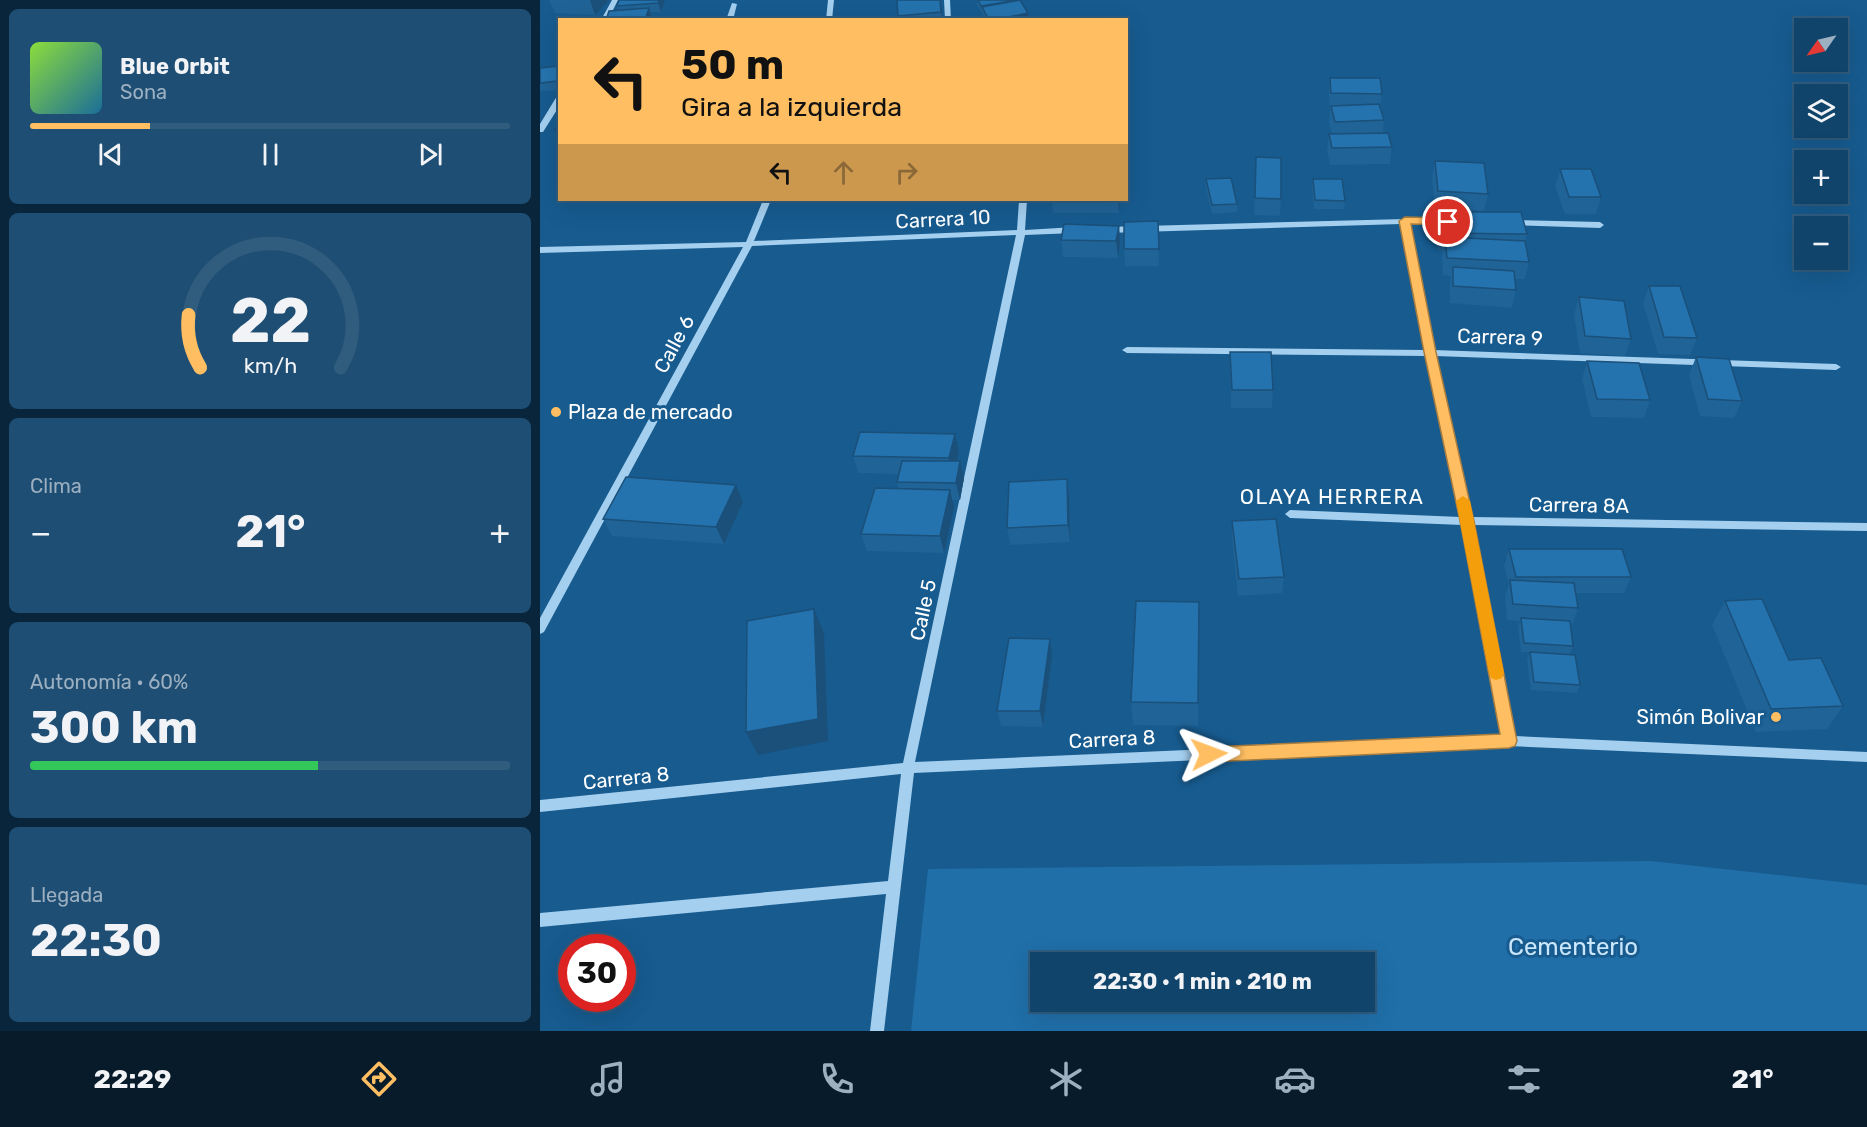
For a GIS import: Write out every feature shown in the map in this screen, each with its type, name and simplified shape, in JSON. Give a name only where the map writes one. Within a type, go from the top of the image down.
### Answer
[{"type":"street","points":[[605,18],[615,0]]},
{"type":"street","points":[[829,18],[831,0]]},
{"type":"street","points":[[947,0],[948,18]]},
{"type":"street","points":[[730,18],[734,4]]},
{"type":"street","points":[[540,130],[558,101]]},
{"type":"street","name":"Calle 6","points":[[540,629],[749,244],[767,201]]},
{"type":"street","name":"Calle 5","points":[[877,1031],[908,768],[1021,232],[1023,201]]},
{"type":"street","points":[[1405,221],[1430,352],[1467,521],[1509,741]]},
{"type":"street","name":"Carrera 10","points":[[540,250],[749,244],[1021,232],[1405,221],[1462,222]]},
{"type":"street","points":[[1497,223],[1600,225]]},
{"type":"street","name":"Carrera 9","points":[[1127,350],[1430,352],[1836,367]]},
{"type":"street","name":"Carrera 8A","points":[[1290,514],[1467,521],[1867,527]]},
{"type":"street","name":"Carrera 8","points":[[540,806],[908,768],[1509,741],[1867,757]]},
{"type":"street","points":[[540,920],[895,887]]},
{"type":"green space","name":"Cementerio","points":[[1651,861],[1867,885],[1867,1031],[911,1031],[928,869]]},
{"type":"building","points":[[619,0],[659,0],[658,3],[617,6]]},
{"type":"building","points":[[897,0],[940,0],[941,12],[898,16]]},
{"type":"building","points":[[978,0],[1017,0],[981,6]]},
{"type":"building","points":[[1020,0],[1028,13],[1004,18],[988,18],[982,7]]},
{"type":"building","points":[[649,8],[646,18],[607,18],[609,11]]},
{"type":"building","points":[[558,66],[558,81],[540,83],[540,68]]},
{"type":"building","points":[[1330,78],[1380,78],[1382,94],[1331,93]]},
{"type":"building","points":[[1379,104],[1384,120],[1335,122],[1331,106]]},
{"type":"building","points":[[1388,133],[1392,147],[1332,148],[1329,134]]},
{"type":"building","points":[[1256,157],[1281,158],[1281,199],[1255,198]]},
{"type":"building","points":[[1435,161],[1484,163],[1488,194],[1438,191]]},
{"type":"building","points":[[1560,169],[1591,169],[1601,197],[1569,197]]},
{"type":"building","points":[[1231,178],[1237,204],[1212,205],[1206,179]]},
{"type":"building","points":[[1313,179],[1342,179],[1345,201],[1315,200]]},
{"type":"building","points":[[1437,212],[1521,212],[1527,234],[1441,233]]},
{"type":"building","points":[[1158,221],[1159,249],[1124,249],[1124,222]]},
{"type":"building","points":[[1064,224],[1119,226],[1116,241],[1061,240]]},
{"type":"building","points":[[1445,237],[1525,241],[1529,262],[1447,258]]},
{"type":"building","points":[[1453,267],[1514,271],[1516,290],[1453,286]]},
{"type":"building","points":[[1649,286],[1680,286],[1697,338],[1664,337]]},
{"type":"building","points":[[1579,297],[1624,301],[1631,339],[1585,336]]},
{"type":"building","points":[[1230,352],[1271,352],[1273,390],[1232,390]]},
{"type":"building","points":[[1696,357],[1729,359],[1742,401],[1708,399]]},
{"type":"building","points":[[1587,361],[1639,363],[1650,400],[1597,399]]},
{"type":"building","points":[[860,432],[955,434],[949,458],[853,456]]},
{"type":"building","points":[[902,461],[960,461],[956,483],[897,482]]},
{"type":"building","points":[[626,477],[736,485],[716,527],[603,519]]},
{"type":"building","points":[[1067,479],[1068,525],[1007,528],[1009,482]]},
{"type":"building","points":[[875,488],[950,490],[940,536],[861,534]]},
{"type":"building","points":[[1276,519],[1284,577],[1239,579],[1232,521]]},
{"type":"building","points":[[1509,549],[1622,549],[1631,577],[1516,577]]},
{"type":"building","points":[[1510,580],[1574,583],[1578,608],[1513,604]]},
{"type":"building","points":[[1762,599],[1789,660],[1821,658],[1843,706],[1771,709],[1725,601]]},
{"type":"building","points":[[1136,601],[1199,602],[1198,703],[1131,702]]},
{"type":"building","points":[[814,609],[818,719],[746,732],[747,621]]},
{"type":"building","points":[[1521,618],[1570,621],[1573,646],[1524,643]]},
{"type":"building","points":[[1009,638],[1050,639],[1040,711],[997,711]]},
{"type":"building","points":[[1530,652],[1575,655],[1580,685],[1534,682]]},
{"type":"slow traffic","points":[[1463,501],[1496,673]]},
{"type":"place","name":"Plaza de mercado","points":[[556,412]]},
{"type":"place","name":"Simón Bolivar","points":[[1776,717]]},
{"type":"district","name":"OLAYA HERRERA","points":[[1332,496]]},
{"type":"route","points":[[1209,754],[1509,741],[1467,521],[1430,352],[1405,221],[1448,222]]}]
